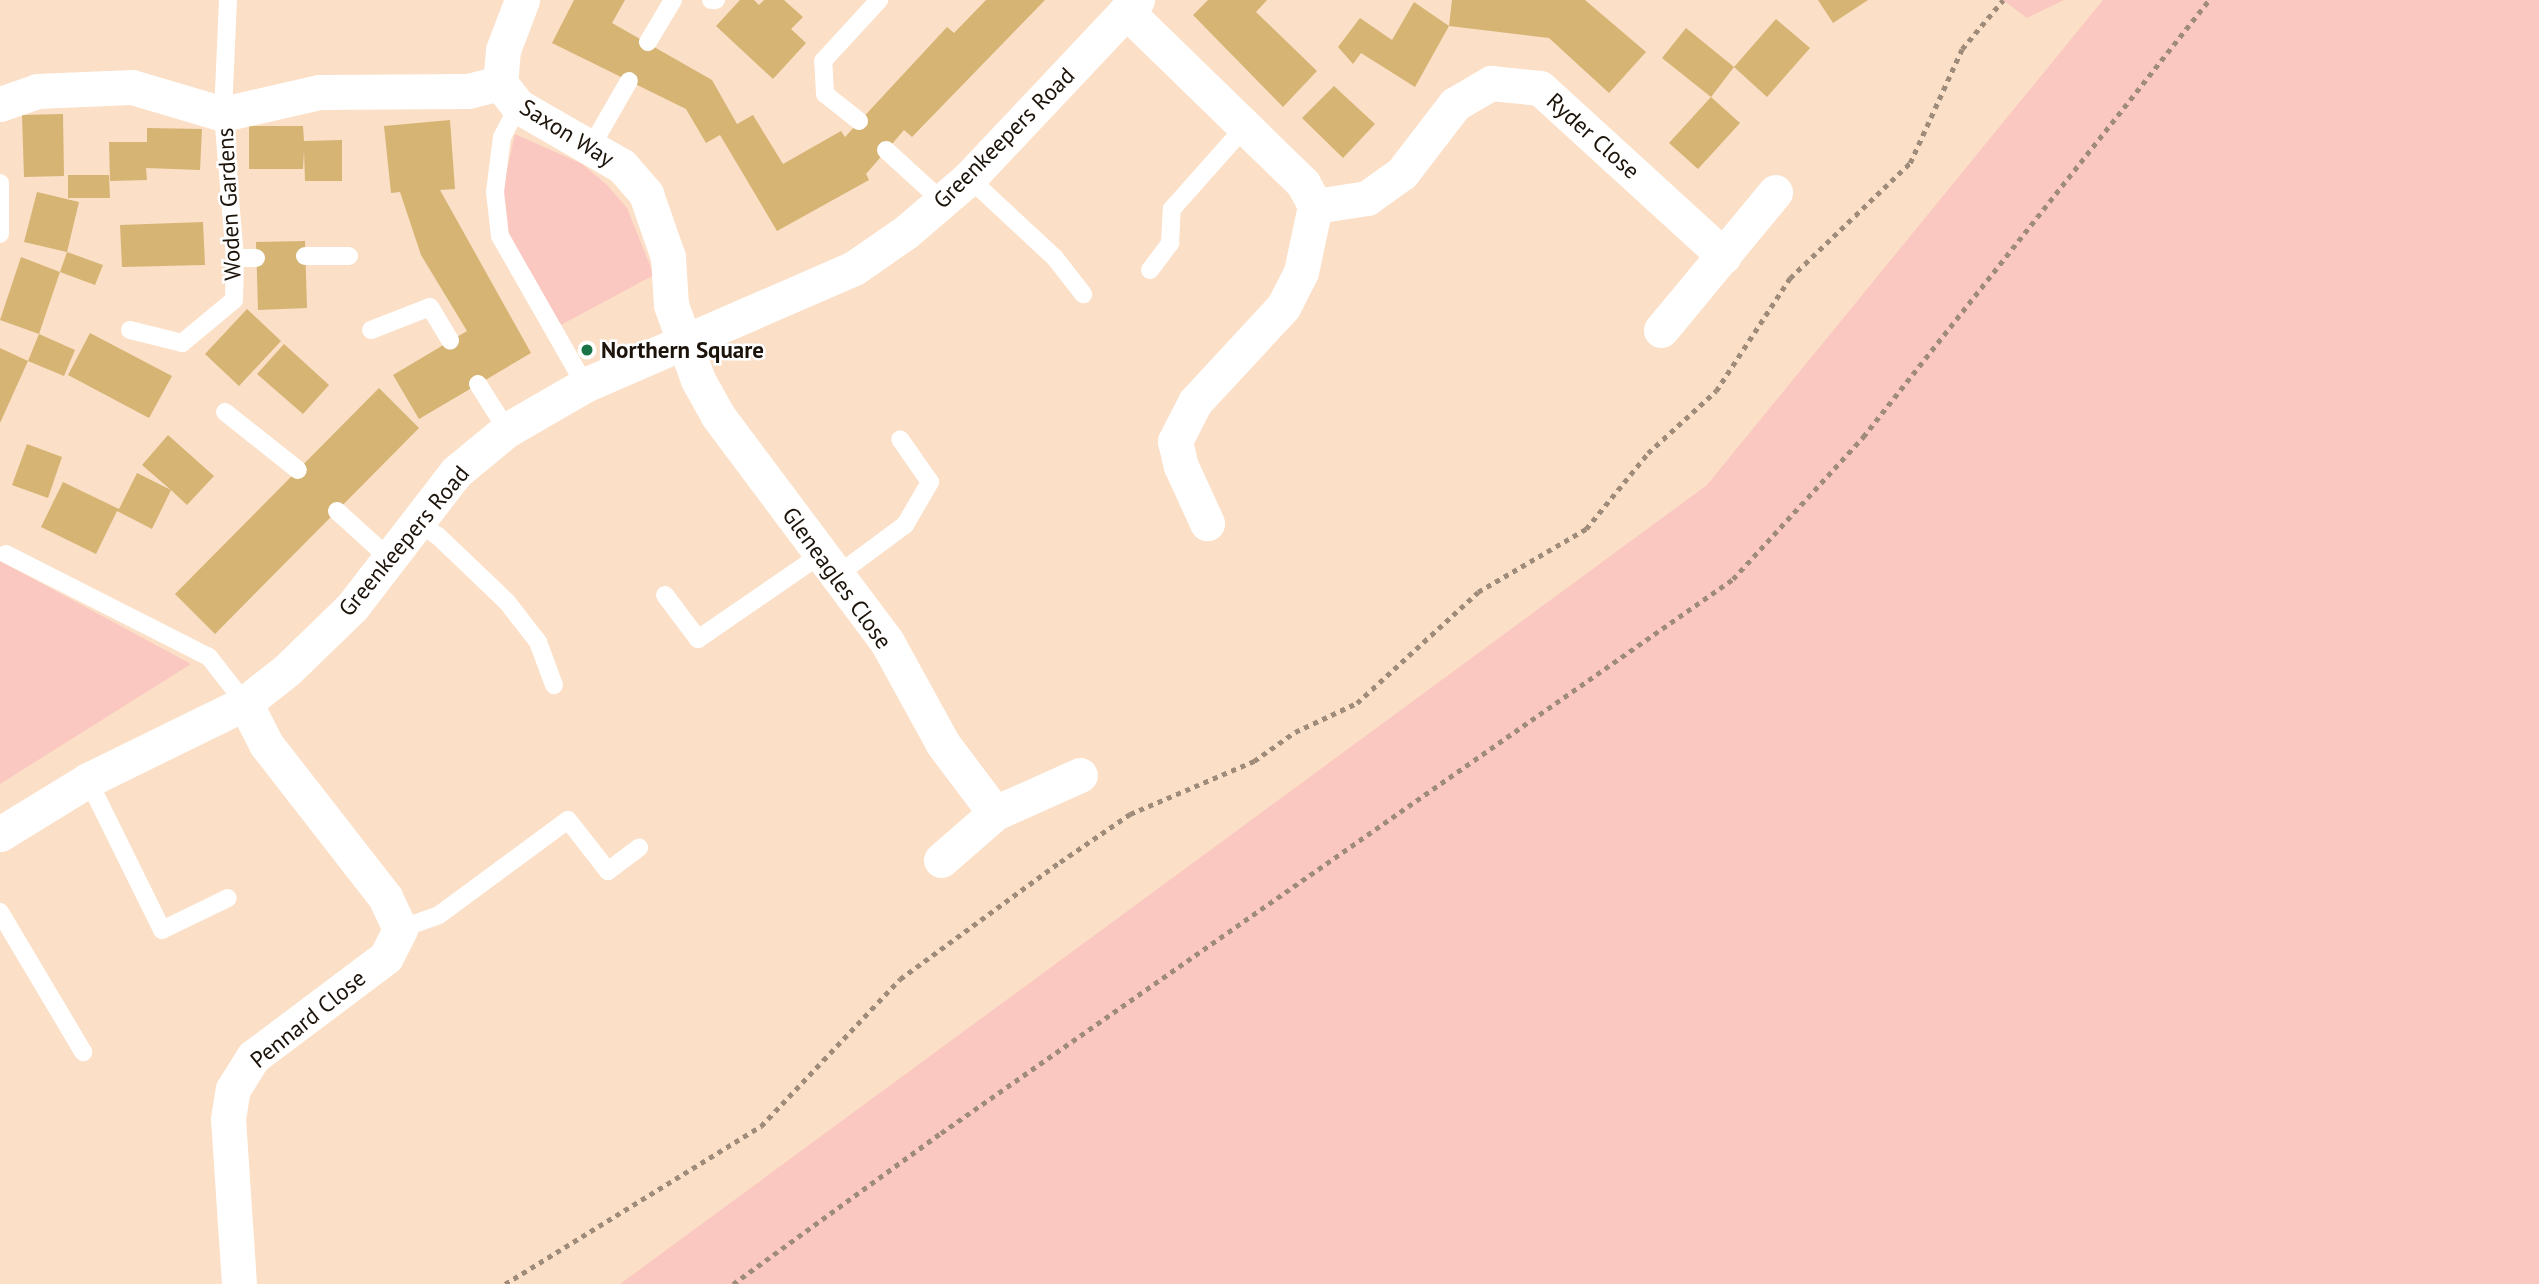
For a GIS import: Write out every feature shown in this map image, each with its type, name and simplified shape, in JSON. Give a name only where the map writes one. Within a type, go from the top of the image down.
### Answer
[{"type":"street","name":"Saxon Way","points":[[522,0],[503,50],[509,94],[622,166],[646,194],[668,257],[671,305],[683,342]]},
{"type":"street","points":[[1131,6],[1244,128],[1303,183],[1315,206],[1301,272],[1283,307],[1195,402],[1175,441],[1181,466],[1207,523]]},
{"type":"street","name":"Greenkeepers Road","points":[[0,834],[88,780],[245,703],[352,607],[391,560],[456,472],[507,430],[585,386],[854,268],[943,202],[969,178],[1131,6]]},
{"type":"street","name":"Ryder Close","points":[[1315,206],[1367,198],[1402,173],[1455,104],[1491,83],[1540,88],[1724,256]]},
{"type":"street","name":"Woden Gardens","points":[[0,104],[37,91],[132,88],[223,114],[319,92],[468,91],[509,94]]},
{"type":"street","points":[[1661,330],[1775,192]]},
{"type":"street","name":"Gleneagles Close","points":[[683,342],[718,416],[887,642],[943,744],[995,813]]},
{"type":"street","points":[[245,703],[266,744],[385,897],[401,929]]},
{"type":"street","points":[[941,860],[995,813],[1080,775]]},
{"type":"street","name":"Pennard Close","points":[[239,1284],[228,1119],[233,1089],[253,1058],[386,957],[401,929]]},
{"type":"lane","points":[[223,114],[228,0]]},
{"type":"lane","points":[[649,43],[673,0]]},
{"type":"lane","points":[[859,121],[825,93],[823,61],[879,0]]},
{"type":"lane","points":[[590,147],[629,81]]},
{"type":"lane","points":[[509,94],[496,178],[500,236],[585,386]]},
{"type":"lane","name":"Woden Gardens","points":[[130,330],[182,343],[234,300],[236,258],[223,114]]},
{"type":"lane","points":[[1150,271],[1170,243],[1172,209],[1244,128]]},
{"type":"lane","points":[[886,150],[943,202]]},
{"type":"lane","points":[[969,178],[1055,258],[1083,294]]},
{"type":"lane","points":[[0,183],[0,234]]},
{"type":"lane","points":[[305,256],[349,256]]},
{"type":"lane","points":[[236,258],[256,258]]},
{"type":"lane","points":[[371,330],[430,307],[450,340]]},
{"type":"lane","points":[[478,384],[507,430]]},
{"type":"lane","points":[[225,412],[298,470]]},
{"type":"lane","points":[[665,594],[698,639],[905,525],[930,482],[900,439]]},
{"type":"lane","points":[[337,511],[391,560]]},
{"type":"lane","points":[[417,522],[438,536],[507,602],[538,642],[554,685]]},
{"type":"lane","points":[[6,554],[209,657],[245,703]]},
{"type":"lane","points":[[88,780],[162,930],[228,898]]},
{"type":"lane","points":[[401,929],[439,915],[568,820],[608,871],[639,848]]},
{"type":"lane","points":[[0,912],[83,1052]]},
{"type":"path","points":[[505,1284],[761,1126],[900,979],[1060,862],[1130,814],[1254,761],[1295,732],[1357,703],[1478,592],[1586,530],[1648,453],[1716,391],[1790,278],[1910,163],[1962,49],[2003,0]]},
{"type":"path","points":[[733,1284],[952,1125],[1733,579],[1881,416],[2208,0]]},
{"type":"shaded area","points":[[2003,0],[2064,0],[2027,18]]},
{"type":"shaded area","points":[[2103,0],[2539,0],[2539,1284],[620,1284],[1707,485]]},
{"type":"shaded area","points":[[515,134],[582,164],[606,184],[627,208],[654,275],[557,327],[506,233],[503,187]]},
{"type":"shaded area","points":[[0,561],[191,664],[0,784]]},
{"type":"building","points":[[574,0],[625,0],[612,23],[712,80],[737,124],[753,115],[783,164],[841,131],[845,137],[947,27],[954,33],[986,0],[1045,0],[912,137],[904,130],[866,174],[869,180],[777,231],[720,135],[706,143],[686,109],[552,43]]},
{"type":"building","points":[[740,0],[754,0],[759,5],[764,0],[784,0],[803,17],[791,29],[806,43],[773,79],[716,26]]},
{"type":"building","points":[[1208,0],[1267,0],[1256,12],[1317,71],[1283,107],[1193,15]]},
{"type":"building","points":[[1452,0],[1585,0],[1646,52],[1609,93],[1549,38],[1449,26]]},
{"type":"building","points":[[1818,0],[1868,0],[1833,23]]},
{"type":"building","points":[[1414,2],[1449,26],[1415,87],[1361,53],[1353,64],[1338,47],[1360,18],[1392,40]]},
{"type":"building","points":[[1776,19],[1810,48],[1767,97],[1734,67]]},
{"type":"building","points":[[1686,28],[1734,67],[1711,97],[1662,58]]},
{"type":"building","points":[[1334,86],[1375,124],[1343,158],[1302,118]]},
{"type":"building","points":[[1711,97],[1740,123],[1698,169],[1669,143]]},
{"type":"building","points":[[63,114],[64,176],[24,177],[22,115]]},
{"type":"building","points":[[450,120],[455,189],[440,190],[531,353],[419,419],[393,375],[467,331],[421,255],[400,192],[391,193],[384,126]]},
{"type":"building","points":[[249,126],[303,126],[304,141],[342,140],[342,181],[305,181],[304,151],[303,169],[249,169]]},
{"type":"building","points":[[147,128],[202,129],[200,170],[146,168],[147,180],[110,181],[109,142],[147,142]]},
{"type":"building","points":[[68,175],[109,175],[110,198],[68,198]]},
{"type":"building","points":[[37,192],[79,202],[67,252],[24,242]]},
{"type":"building","points":[[203,222],[205,265],[122,267],[120,225]]},
{"type":"building","points":[[305,241],[307,308],[258,310],[256,242]]},
{"type":"building","points":[[67,252],[103,265],[95,285],[60,272]]},
{"type":"building","points":[[21,257],[60,272],[39,334],[0,320]]},
{"type":"building","points":[[247,309],[281,341],[239,386],[205,354]]},
{"type":"building","points":[[90,333],[172,376],[149,418],[68,375]]},
{"type":"building","points":[[39,334],[75,350],[64,376],[28,361]]},
{"type":"building","points":[[284,344],[329,385],[303,414],[257,374]]},
{"type":"building","points":[[0,348],[28,361],[0,423]]},
{"type":"building","points":[[379,388],[419,428],[215,634],[175,594]]},
{"type":"building","points":[[168,435],[214,476],[187,505],[142,465]]},
{"type":"building","points":[[27,444],[62,457],[48,498],[12,485]]},
{"type":"building","points":[[137,473],[171,490],[152,529],[117,511],[96,554],[41,527],[63,482],[119,509]]},
{"type":"place","name":"Northern Square","points":[[587,350]]}]
